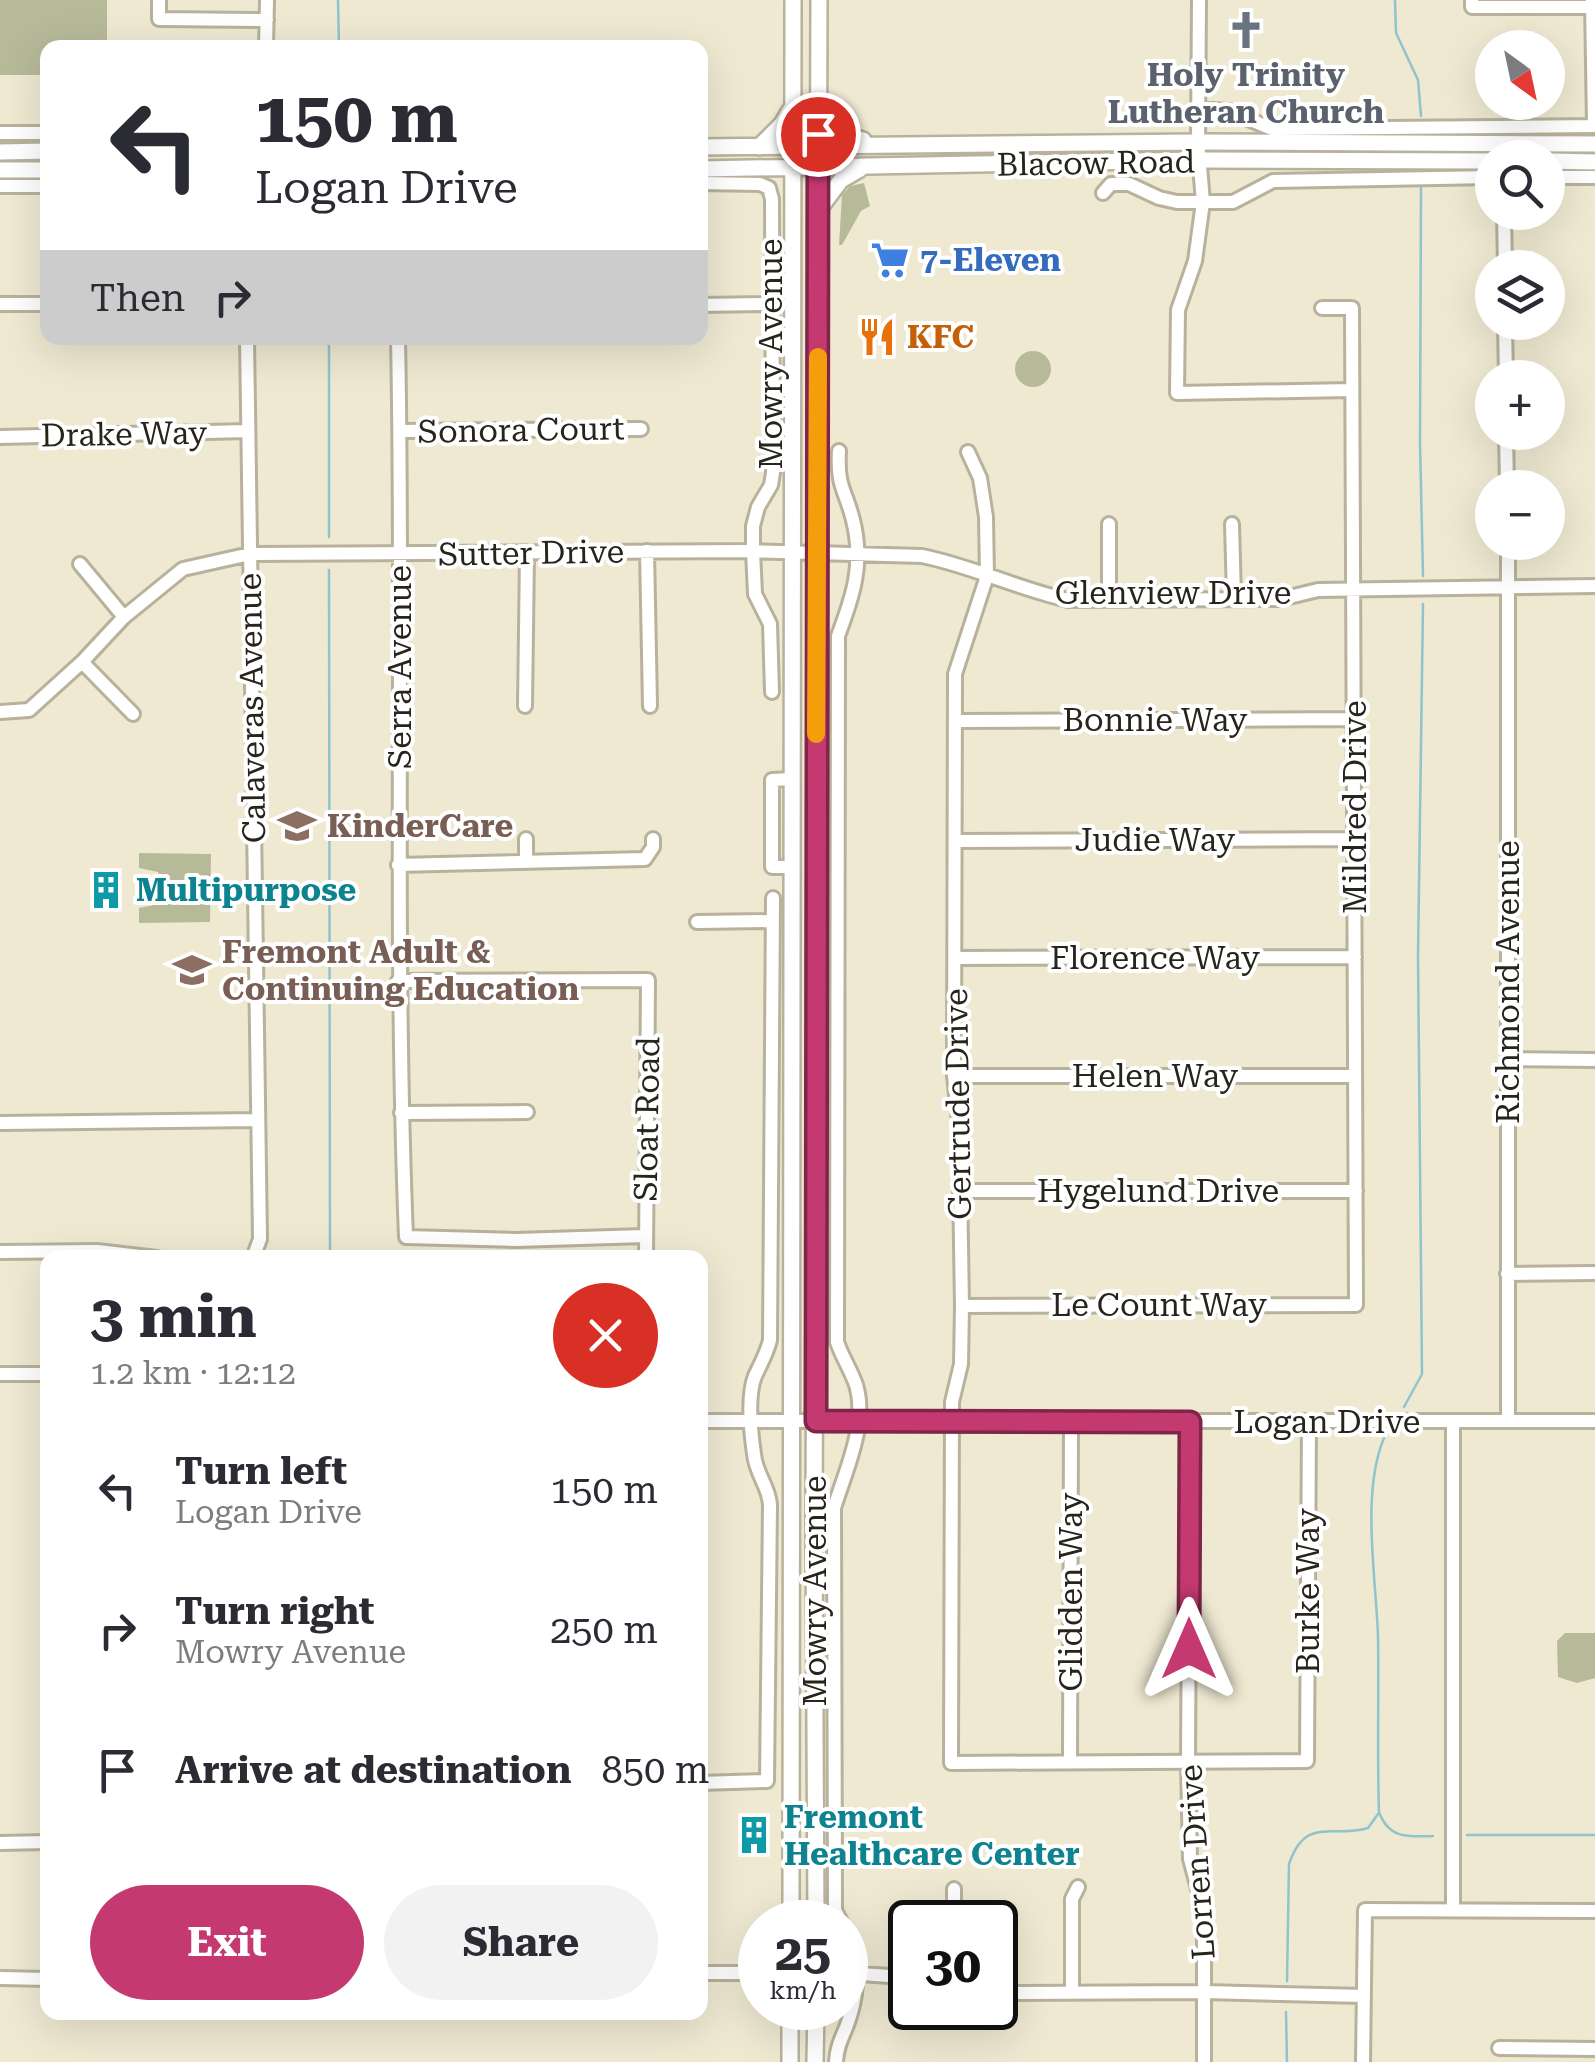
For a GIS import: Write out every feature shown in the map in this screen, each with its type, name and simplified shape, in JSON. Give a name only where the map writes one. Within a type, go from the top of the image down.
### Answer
[{"type":"main road","name":"Mowry Avenue","points":[[790,1900],[793,0]]},
{"type":"main road","name":"Mowry Avenue","points":[[816,1900],[819,0]]},
{"type":"main road","points":[[818,94],[841,132],[866,142],[891,145]]},
{"type":"main road","points":[[759,147],[782,124],[793,105]]},
{"type":"main road","name":"Blacow Road","points":[[708,147],[1198,142],[1595,144]]},
{"type":"main road","points":[[0,152],[40,151]]},
{"type":"main road","name":"Blacow Road","points":[[708,169],[1200,160],[1475,161]]},
{"type":"main road","points":[[1565,162],[1595,162]]},
{"type":"main road","points":[[818,212],[841,180],[862,168]]},
{"type":"main road","points":[[0,170],[40,170]]},
{"type":"main road","points":[[790,2030],[790,2062]]},
{"type":"main road","points":[[815,2062],[816,2030]]},
{"type":"street","points":[[159,0],[159,19],[267,20]]},
{"type":"street","points":[[266,40],[267,0]]},
{"type":"street","points":[[1199,0],[1198,142],[1202,202],[1194,261],[1178,310],[1177,393],[1352,390]]},
{"type":"street","points":[[1472,4],[1592,4],[1594,126]]},
{"type":"street","name":"Blacow Road","points":[[1198,109],[1229,111],[1272,128],[1594,126]]},
{"type":"street","points":[[0,133],[40,133]]},
{"type":"street","name":"Blacow Road","points":[[1103,192],[1111,184],[1129,184],[1159,198],[1233,202],[1274,181],[1475,177]]},
{"type":"street","points":[[1565,177],[1595,178]]},
{"type":"street","name":"Mowry Avenue","points":[[708,183],[741,182],[768,188],[772,199],[773,473],[753,526],[756,594],[770,624],[772,692]]},
{"type":"street","points":[[0,186],[40,186]]},
{"type":"street","points":[[0,304],[40,304]]},
{"type":"street","points":[[708,305],[772,304]]},
{"type":"street","name":"Mildred Drive","points":[[1322,308],[1352,308],[1356,1305]]},
{"type":"street","name":"Calaveras Avenue","points":[[247,345],[256,799],[260,1239],[255,1250]]},
{"type":"street","name":"Serra Avenue","points":[[398,345],[402,746],[398,980],[406,1236],[516,1240]]},
{"type":"street","name":"Sonora Court","points":[[400,431],[642,428]]},
{"type":"street","name":"Drake Way","points":[[0,437],[248,431]]},
{"type":"street","name":"Mowry Avenue","points":[[835,1900],[834,1508],[848,1472],[856,1421],[856,1386],[838,1342],[838,636],[853,601],[858,557],[853,518],[838,479],[839,451]]},
{"type":"street","name":"Gertrude Drive","points":[[968,452],[980,478],[988,576],[954,674],[954,1076],[962,1306],[960,1364],[952,1402],[951,1764],[1070,1762]]},
{"type":"street","points":[[1109,524],[1110,600]]},
{"type":"street","points":[[1232,524],[1234,599]]},
{"type":"street","points":[[648,551],[650,706]]},
{"type":"street","name":"Sutter Drive","points":[[0,712],[28,710],[124,618],[183,569],[250,554],[818,552]]},
{"type":"street","name":"Glenview Drive","points":[[818,552],[858,557],[922,556],[1068,600],[1281,599],[1318,590],[1595,586]]},
{"type":"street","points":[[525,706],[527,554]]},
{"type":"street","name":"Richmond Avenue","points":[[1508,560],[1508,1421]]},
{"type":"street","points":[[80,564],[124,618]]},
{"type":"street","points":[[82,662],[133,714]]},
{"type":"street","name":"Bonnie Way","points":[[955,721],[1354,719]]},
{"type":"street","points":[[526,839],[526,862]]},
{"type":"street","name":"Judie Way","points":[[955,841],[1354,839]]},
{"type":"street","points":[[398,865],[644,859],[653,840]]},
{"type":"street","name":"Mowry Avenue","points":[[708,1783],[767,1781],[770,1506],[769,1489],[760,1478],[754,1455],[753,1421],[754,1379],[766,1358],[770,1340],[773,898]]},
{"type":"street","points":[[697,922],[773,921]]},
{"type":"street","name":"Florence Way","points":[[956,958],[1355,957]]},
{"type":"street","name":"Sloat Road","points":[[398,980],[648,980],[646,1250]]},
{"type":"street","points":[[1509,1059],[1595,1060]]},
{"type":"street","name":"Helen Way","points":[[954,1076],[1356,1076]]},
{"type":"street","points":[[401,1113],[527,1112]]},
{"type":"street","points":[[0,1123],[256,1120]]},
{"type":"street","name":"Hygelund Drive","points":[[960,1191],[1356,1191]]},
{"type":"street","points":[[516,1250],[516,1240],[645,1236]]},
{"type":"street","points":[[0,1252],[40,1252]]},
{"type":"street","points":[[1508,1274],[1595,1272]]},
{"type":"street","name":"Le Count Way","points":[[962,1306],[1356,1305]]},
{"type":"street","points":[[0,1374],[40,1374]]},
{"type":"street","name":"Logan Drive","points":[[708,1421],[1595,1422]]},
{"type":"street","name":"Burke Way","points":[[1188,1762],[1307,1761],[1309,1421]]},
{"type":"street","name":"Glidden Way","points":[[1070,1762],[1071,1422]]},
{"type":"street","name":"Lorren Drive","points":[[1190,1422],[1190,1859],[1204,1911],[1204,2062]]},
{"type":"street","points":[[1452,1422],[1453,1910]]},
{"type":"street","points":[[1070,1762],[1188,1762]]},
{"type":"street","points":[[0,1843],[40,1842]]},
{"type":"street","points":[[1072,1992],[1072,1899],[1078,1887]]},
{"type":"street","points":[[954,1889],[954,1900]]},
{"type":"street","points":[[1363,2062],[1365,1910],[1595,1912]]},
{"type":"street","points":[[708,1973],[738,1973]]},
{"type":"street","points":[[0,1978],[40,1979]]},
{"type":"street","points":[[1018,1993],[1364,1996]]},
{"type":"street","name":"Mowry Avenue","points":[[836,2062],[836,2044],[844,2030]]},
{"type":"street","points":[[1499,2048],[1595,2049]]},
{"type":"green space","points":[[0,0],[107,0],[107,40],[40,40],[40,75],[0,75]]},
{"type":"green space","points":[[864,183],[870,206],[861,211],[839,245],[842,195],[850,186]]},
{"type":"green space","points":[[1033,351],[1046,356],[1051,369],[1046,382],[1033,387],[1020,382],[1015,369],[1020,356]]},
{"type":"green space","points":[[139,853],[211,854],[210,922],[139,923],[139,908],[159,904],[163,889],[158,872],[139,868]]},
{"type":"green space","points":[[1565,1633],[1595,1633],[1595,1678],[1577,1683],[1558,1677],[1557,1641]]},
{"type":"waterway","points":[[338,0],[339,40]]},
{"type":"waterway","points":[[1395,0],[1396,33],[1418,80],[1421,116]]},
{"type":"waterway","points":[[1421,187],[1423,576]]},
{"type":"waterway","points":[[329,345],[329,537]]},
{"type":"waterway","points":[[329,570],[330,1250]]},
{"type":"waterway","points":[[1404,1407],[1422,1374],[1418,956],[1423,604]]},
{"type":"waterway","points":[[1384,1438],[1371,1509],[1378,1636],[1379,1812],[1394,1832],[1433,1836]]},
{"type":"waterway","points":[[1287,1981],[1289,1864],[1296,1849],[1312,1834],[1368,1828],[1378,1814]]},
{"type":"waterway","points":[[1467,1835],[1595,1835]]},
{"type":"waterway","points":[[1286,2012],[1287,2062]]},
{"type":"slow traffic","points":[[816,734],[818,357]]},
{"type":"place","name":"Holy Trinity Lutheran Church","points":[[1246,30]]},
{"type":"place","name":"7-Eleven","points":[[890,260]]},
{"type":"place","name":"KFC","points":[[877,337]]},
{"type":"place","name":"KinderCare","points":[[297,826]]},
{"type":"place","name":"Multipurpose","points":[[106,890]]},
{"type":"place","name":"Fremont Adult & Continuing Education","points":[[192,970]]},
{"type":"place","name":"Fremont Healthcare Center","points":[[754,1835]]},
{"type":"route","points":[[818,134],[816,1421],[1190,1422],[1189,1649]]}]
